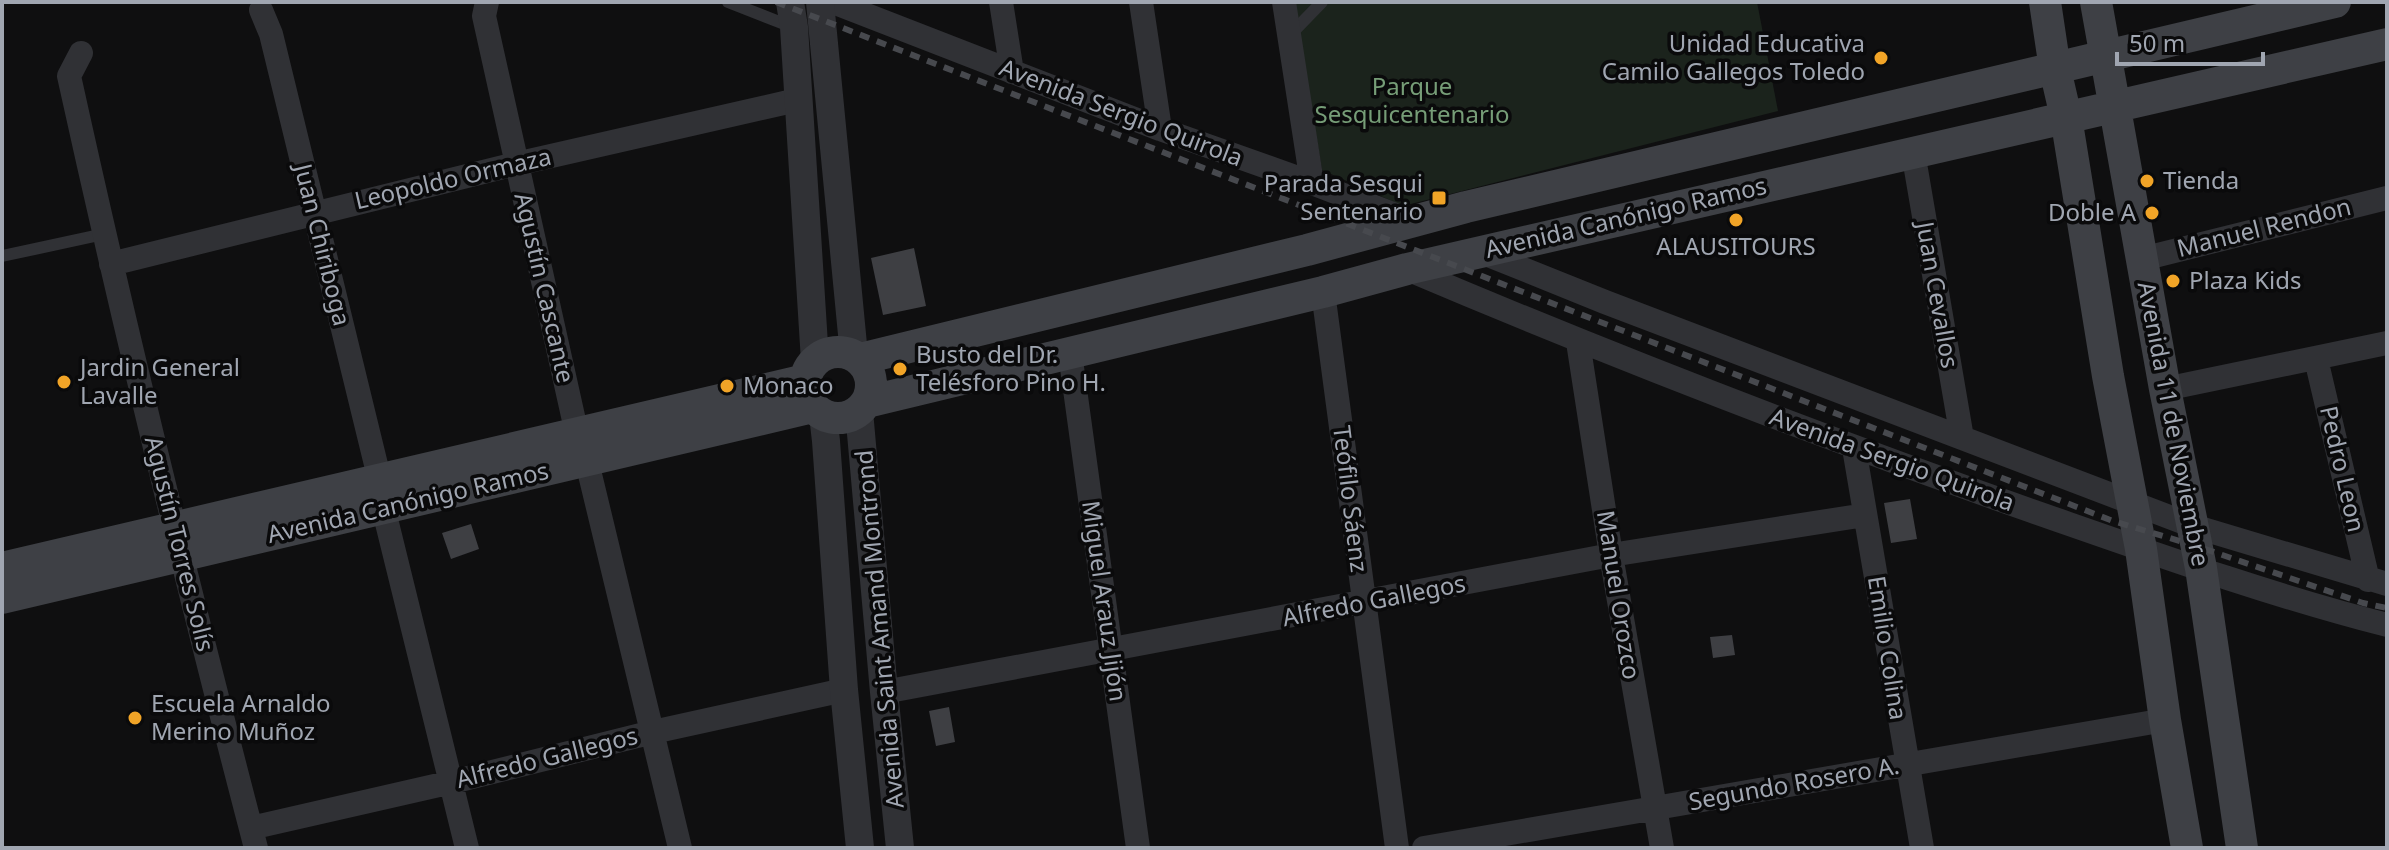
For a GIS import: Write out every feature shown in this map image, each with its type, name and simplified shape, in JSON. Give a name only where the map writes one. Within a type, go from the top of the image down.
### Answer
[{"type":"main road","points":[[2045,2],[2108,376],[2141,549],[2187,848]]},
{"type":"main road","name":"Avenida 11 de Noviembre","points":[[2096,2],[2165,389],[2201,568],[2242,848]]},
{"type":"main road","name":"Avenida Canónigo Ramos","points":[[814,391],[833,352],[857,357],[1307,250],[1466,207],[2055,69],[2248,12],[2335,2]]},
{"type":"main road","name":"Avenida Canónigo Ramos","points":[[814,391],[838,418],[853,415],[863,406],[1407,269],[2387,44]]},
{"type":"main road","points":[[1466,207],[1481,252]]},
{"type":"main road","points":[[857,357],[865,364],[871,379],[871,395],[863,406]]},
{"type":"main road","name":"Avenida Canónigo Ramos","points":[[2,598],[178,542],[814,391]]},
{"type":"main road","name":"Avenida Canónigo Ramos","points":[[2,568],[178,542]]},
{"type":"street","name":"Agustín Cascante","points":[[487,2],[484,16],[516,164],[680,848]]},
{"type":"street","points":[[820,2],[857,357]]},
{"type":"street","name":"Avenida Sergio Quirola","points":[[833,2],[1160,129],[1411,221]]},
{"type":"street","points":[[1001,2],[1012,72]]},
{"type":"street","points":[[1141,2],[1160,129]]},
{"type":"street","points":[[1284,2],[1312,183]]},
{"type":"street","name":"Juan Chiriboga","points":[[261,10],[271,34],[467,848]]},
{"type":"street","name":"Avenida Saint Amand Montrond","points":[[792,15],[814,391],[826,441],[844,690],[860,848]]},
{"type":"street","name":"Agustín Torres Solís","points":[[81,53],[69,76],[178,542],[254,838]]},
{"type":"street","name":"Leopoldo Ormaza","points":[[111,264],[516,164],[797,100]]},
{"type":"street","name":"Juan Cevallos","points":[[1913,152],[1962,438]]},
{"type":"street","name":"Manuel Rendon","points":[[2142,259],[2387,198]]},
{"type":"street","name":"Avenida Sergio Quirola","points":[[1481,252],[2193,526],[2378,582]]},
{"type":"street","name":"Avenida Sergio Quirola","points":[[1407,269],[1578,342],[1854,448],[2141,549],[2387,625]]},
{"type":"street","name":"Teófilo Sáenz","points":[[1323,292],[1397,848]]},
{"type":"street","name":"Manuel Orozco","points":[[1578,342],[1662,848]]},
{"type":"street","points":[[2165,389],[2387,343]]},
{"type":"street","name":"Miguel Arauz Jijón","points":[[1070,353],[1138,848]]},
{"type":"street","name":"Pedro Leon","points":[[2316,359],[2378,582]]},
{"type":"street","name":"Avenida Saint Amand Montrond","points":[[863,406],[884,692],[900,848]]},
{"type":"street","name":"Emilio Colina","points":[[1854,448],[1922,848]]},
{"type":"street","name":"Alfredo Gallegos","points":[[884,692],[1611,555],[1865,515]]},
{"type":"street","name":"Alfredo Gallegos","points":[[254,838],[452,782],[653,732],[844,690]]},
{"type":"street","name":"Segundo Rosero A.","points":[[1424,848],[2165,720]]},
{"type":"lane","points":[[728,2],[792,15]]},
{"type":"lane","points":[[1289,36],[1322,2]]},
{"type":"lane","points":[[2,256],[104,234]]},
{"type":"green space","name":"Parque Sesquicentenario","points":[[1294,2],[1757,2],[1778,111],[1403,206],[1322,170]]},
{"type":"building","points":[[914,248],[926,306],[883,315],[871,258]]},
{"type":"building","points":[[1910,499],[1917,539],[1891,543],[1884,503]]},
{"type":"building","points":[[471,524],[479,549],[451,559],[442,533]]},
{"type":"building","points":[[1732,635],[1735,655],[1713,658],[1710,637]]},
{"type":"building","points":[[949,707],[955,742],[936,746],[929,711]]},
{"type":"railway","points":[[776,2],[2113,521],[2363,603],[2387,608]]},
{"type":"place","name":"Unidad Educativa Camilo Gallegos Toledo","points":[[1881,58]]},
{"type":"place","name":"Tienda","points":[[2147,181]]},
{"type":"place","name":"Parada Sesqui Sentenario","points":[[1439,198]]},
{"type":"place","name":"Doble A","points":[[2152,213]]},
{"type":"place","name":"ALAUSITOURS","points":[[1736,220]]},
{"type":"place","name":"Plaza Kids","points":[[2173,281]]},
{"type":"place","name":"Busto del Dr. Telésforo Pino H.","points":[[900,369]]},
{"type":"place","name":"Jardin General Lavalle","points":[[64,382]]},
{"type":"place","name":"Monaco","points":[[727,386]]},
{"type":"place","name":"Escuela Arnaldo Merino Muñoz","points":[[135,718]]}]
